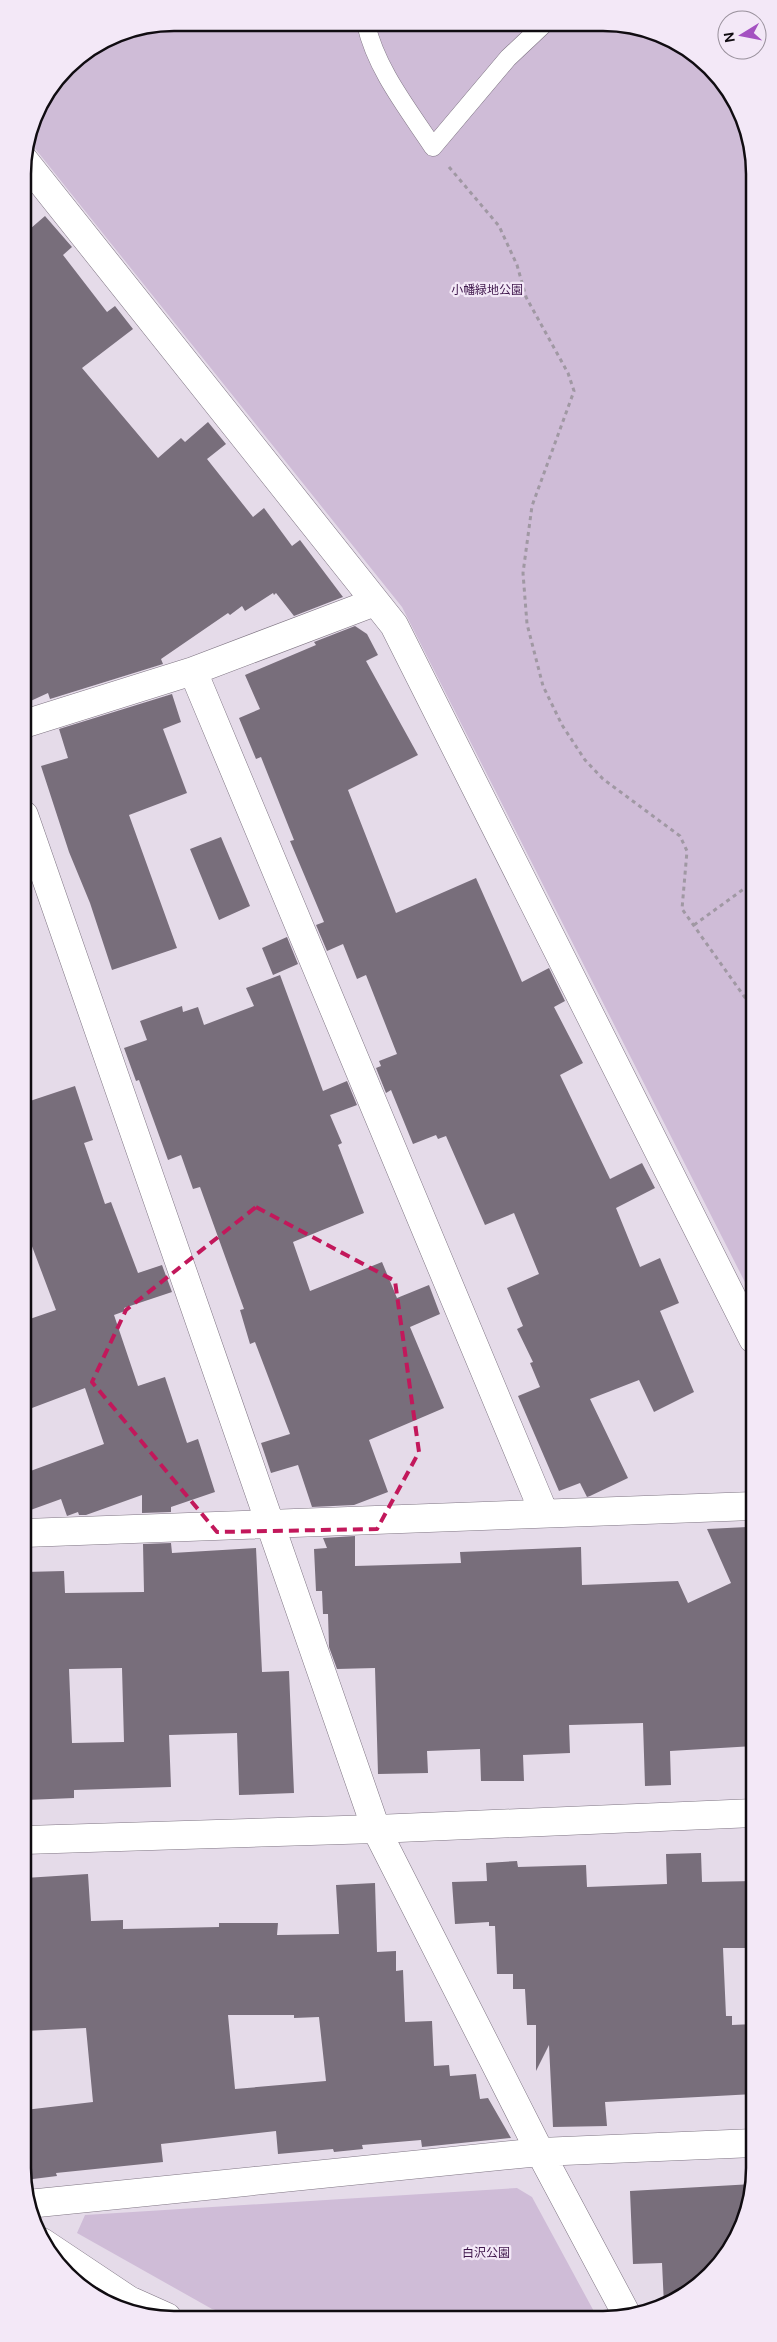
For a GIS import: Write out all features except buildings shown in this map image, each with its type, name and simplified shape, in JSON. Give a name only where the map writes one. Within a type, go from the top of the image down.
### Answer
[{"type":"street","points":[[32,170],[394,625],[745,1324]]},
{"type":"street","points":[[32,722],[193,671],[375,602]]},
{"type":"street","points":[[193,671],[544,1513]]},
{"type":"street","points":[[32,837],[268,1525],[376,1829],[540,2152],[624,2309]]},
{"type":"street","points":[[31,1533],[745,1506]]},
{"type":"street","points":[[31,1840],[376,1829],[745,1813]]},
{"type":"street","points":[[36,2203],[540,2152],[745,2143]]},
{"type":"street","points":[[61,2254],[129,2300],[148,2308]]},
{"type":"lane","points":[[368,31],[385,72],[433,147],[508,58],[537,31]]},
{"type":"path","points":[[433,147],[499,226],[516,265],[526,297],[568,373],[574,391],[532,506],[523,573],[527,624],[543,686],[562,725],[584,760],[603,779],[680,836],[687,851],[682,909],[746,998]]},
{"type":"path","points":[[694,925],[746,888]]},
{"type":"highlighted area","points":[[256,1207],[395,1281],[419,1452],[377,1529],[217,1532],[92,1382],[126,1310]]},
{"type":"green space","name":"小幡緑地公園","points":[[174,31],[622,32],[649,39],[674,50],[704,73],[727,103],[735,119],[743,146],[746,174],[745,1283],[402,607],[34,147],[42,119],[55,95],[80,67],[103,50],[128,39],[146,34]]},
{"type":"green space","name":"白沢公園","points":[[517,2188],[532,2197],[594,2311],[218,2311],[77,2233],[85,2215]]}]
